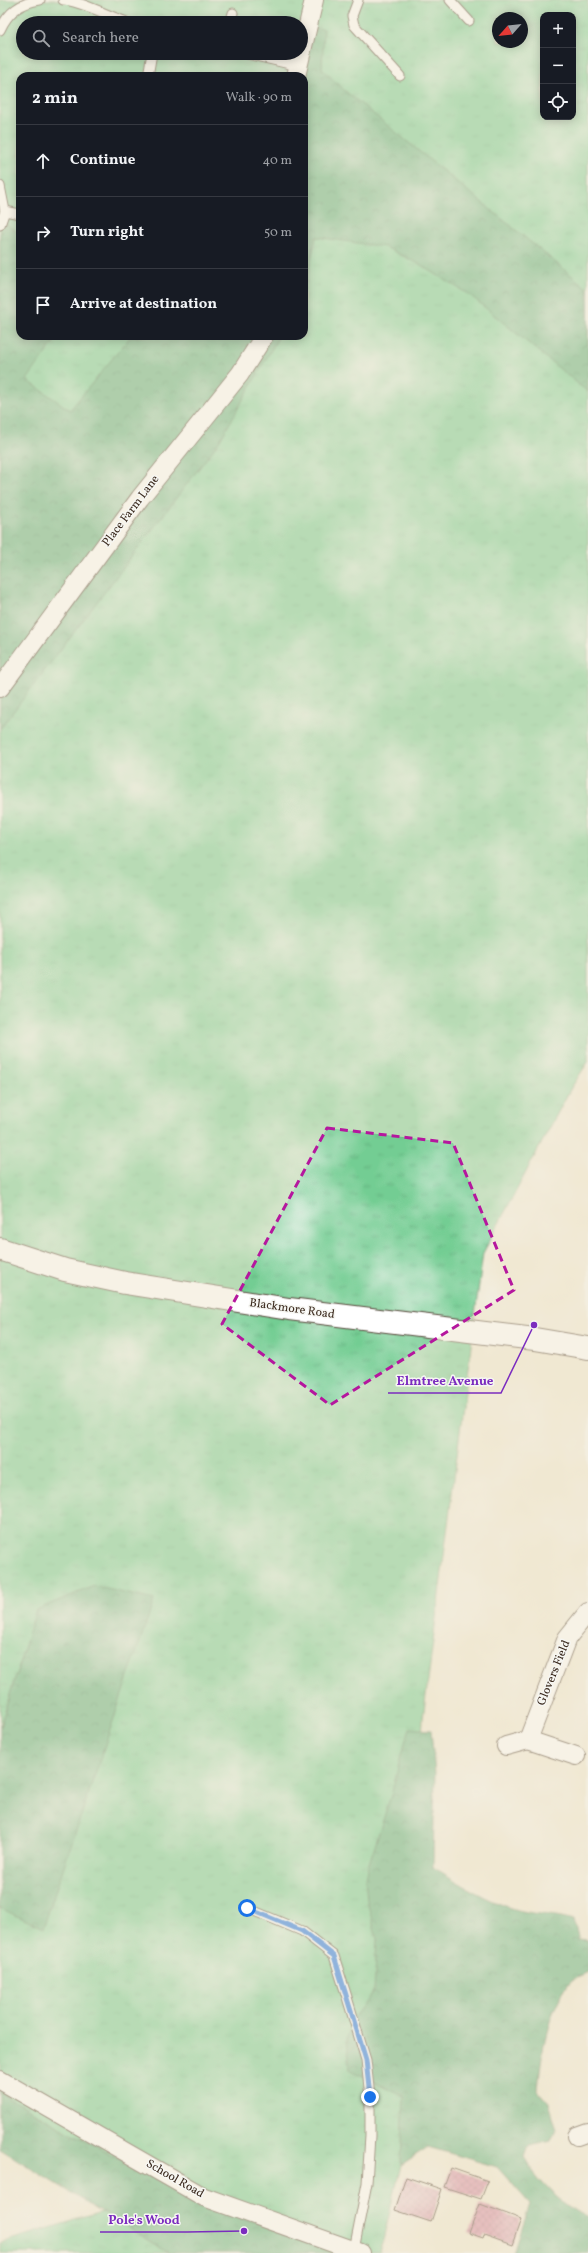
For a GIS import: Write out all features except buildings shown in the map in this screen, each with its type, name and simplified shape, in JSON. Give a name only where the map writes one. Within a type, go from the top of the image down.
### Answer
[{"type":"street","points":[[308,25],[314,0]]},
{"type":"street","points":[[297,71],[300,60]]},
{"type":"street","name":"Place Farm Lane","points":[[0,688],[140,498],[240,374],[261,340]]},
{"type":"street","name":"Blackmore Road","points":[[0,1249],[65,1270],[125,1283],[289,1309],[535,1339],[588,1348]]},
{"type":"street","name":"Glovers Field","points":[[528,1740],[567,1638],[588,1612]]},
{"type":"street","points":[[506,1746],[528,1740],[576,1756]]},
{"type":"street","name":"School Road","points":[[0,2080],[204,2197],[358,2252]]},
{"type":"lane","points":[[0,30],[11,12],[31,2],[40,0]]},
{"type":"lane","points":[[63,0],[74,1],[112,16]]},
{"type":"lane","points":[[358,0],[352,16],[354,25],[400,76]]},
{"type":"lane","points":[[450,0],[469,21]]},
{"type":"lane","points":[[149,72],[151,60]]},
{"type":"lane","points":[[264,60],[297,71]]},
{"type":"lane","points":[[0,186],[5,211],[0,225]]},
{"type":"lane","points":[[5,211],[16,213]]},
{"type":"lane","points":[[247,1908],[302,1931],[334,1956],[366,2060],[370,2097],[370,2136],[367,2183],[358,2252]]},
{"type":"highlighted area","points":[[327,1128],[453,1143],[514,1290],[330,1405],[222,1324]]},
{"type":"green space","points":[[0,0],[588,0],[588,1062],[571,1088],[483,1253],[423,1719],[401,2165],[380,2253],[358,2253],[208,2208],[0,2093],[0,1908],[36,1610],[0,1727]]},
{"type":"green space","points":[[308,27],[324,29],[322,69],[344,90],[588,289],[588,392],[471,296],[421,265],[385,247],[316,237],[308,274],[308,72],[304,72],[305,60],[308,60]]},
{"type":"green space","points":[[6,224],[16,231],[16,340],[55,340],[27,380],[70,410],[128,340],[277,340],[219,442],[0,729],[0,234]]},
{"type":"green space","points":[[94,1586],[154,1600],[43,1928],[0,1908],[0,1727],[36,1610]]},
{"type":"green space","points":[[410,1728],[431,1730],[435,1773],[433,1867],[474,1892],[507,1907],[525,1912],[573,1920],[579,1939],[588,1940],[588,1972],[572,1981],[563,1992],[551,2018],[543,2048],[538,2091],[549,2103],[557,2129],[552,2140],[528,2145],[524,2156],[535,2174],[551,2192],[569,2207],[588,2218],[588,2253],[514,2253],[530,2204],[497,2167],[428,2147],[401,2165],[404,2096],[350,2070],[347,2040],[353,2018],[374,1991],[377,1939],[367,1901],[365,1876],[392,1792],[402,1751]]},
{"type":"green space","points":[[0,2093],[208,2208],[358,2253],[169,2253],[0,2149]]},
{"type":"green space","points":[[102,2212],[169,2253],[0,2253],[0,2243]]},
{"type":"place","name":"Elmtree Avenue","points":[[534,1325]]},
{"type":"place","name":"Pole's Wood","points":[[244,2231]]},
{"type":"route","points":[[247,1908],[302,1931],[334,1956],[366,2060],[370,2097]]}]
